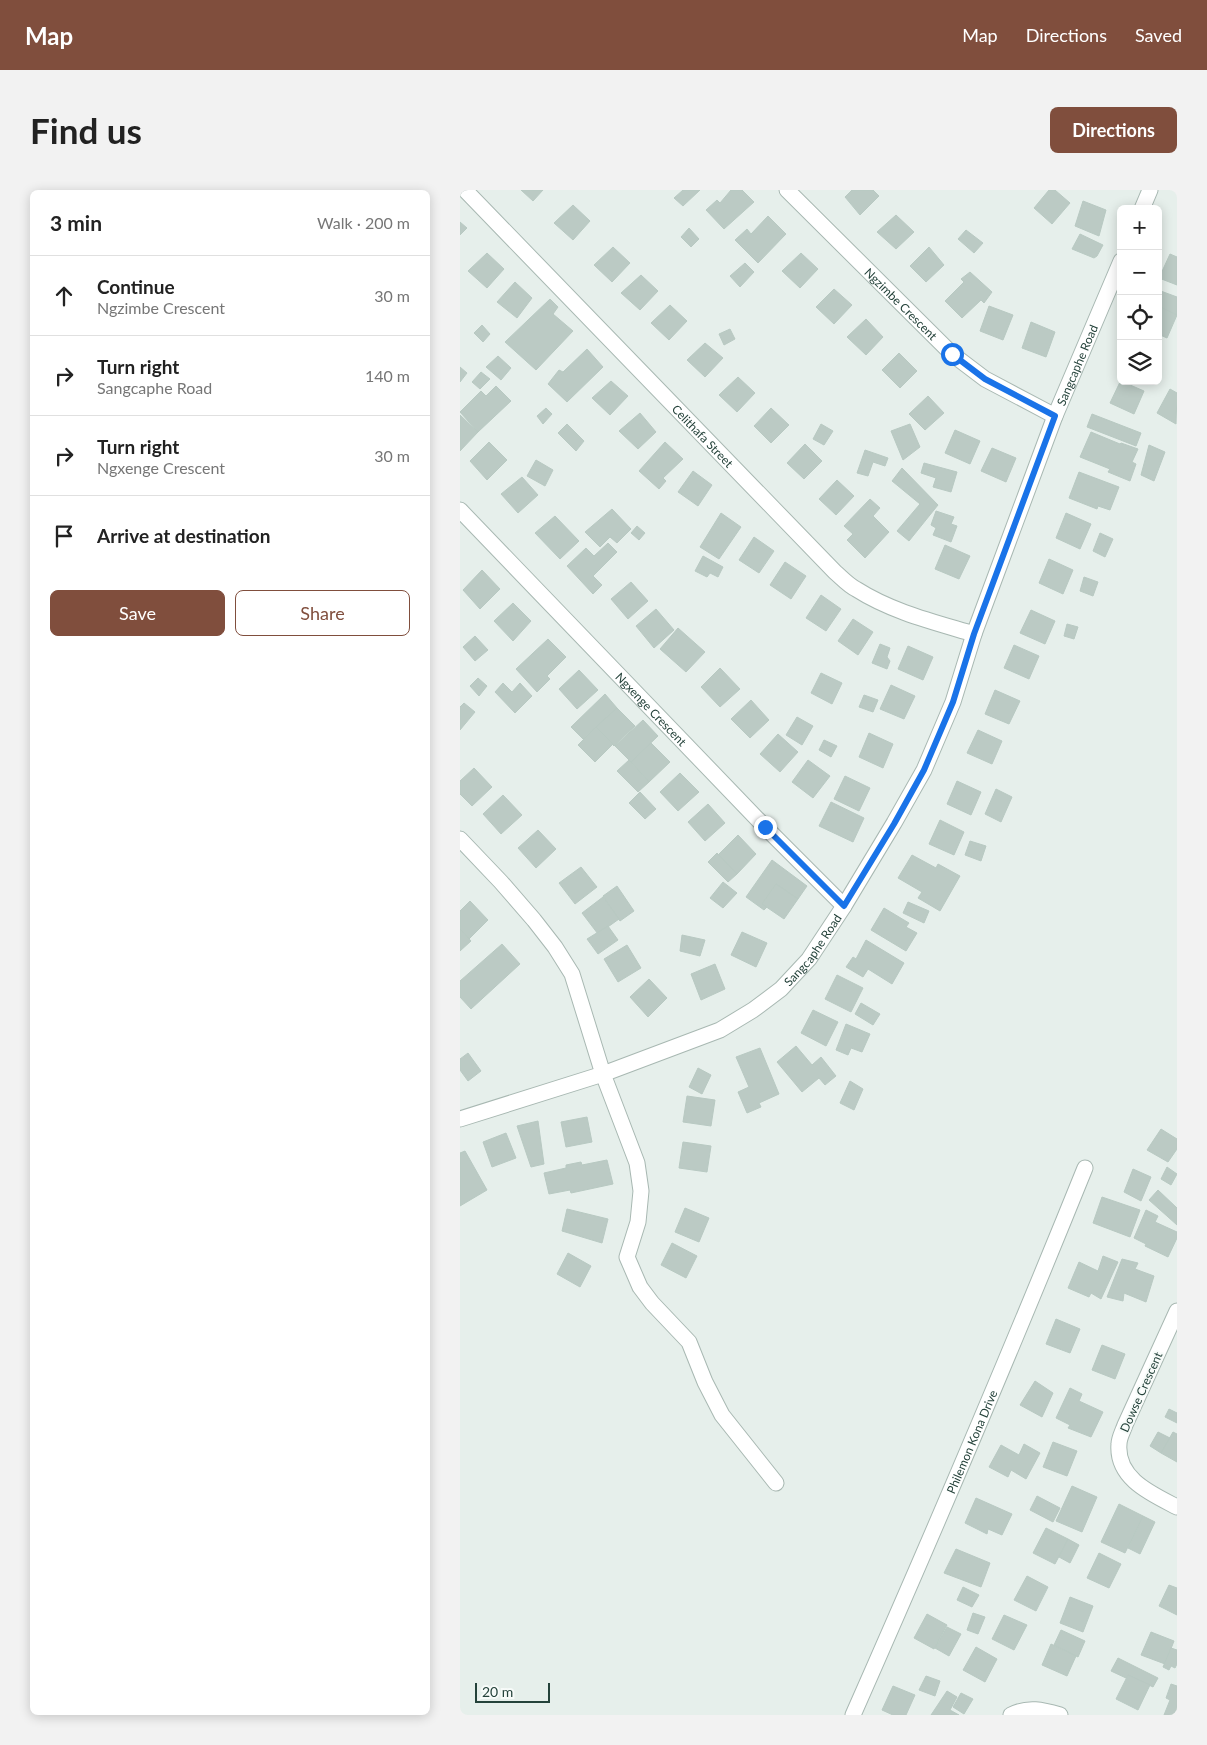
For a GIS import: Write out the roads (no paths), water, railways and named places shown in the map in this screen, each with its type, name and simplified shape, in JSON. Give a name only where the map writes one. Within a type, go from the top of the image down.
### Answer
[{"type":"street","name":"Celithafa Street","points":[[464,190],[835,572],[854,588],[874,600],[900,611],[974,634]]},
{"type":"street","name":"Ngzimbe Crescent","points":[[787,190],[952,354],[985,379],[1055,416]]},
{"type":"street","points":[[1144,205],[1150,190]]},
{"type":"street","name":"Sangcaphe Road","points":[[460,1119],[603,1074],[720,1030],[753,1010],[781,989],[809,959],[894,824],[924,770],[953,702],[974,634],[1055,416],[1117,270]]},
{"type":"street","name":"Ngxenge Crescent","points":[[460,510],[751,813],[844,906]]},
{"type":"street","points":[[460,839],[534,920],[555,947],[572,974],[603,1074],[637,1163],[641,1191],[638,1222],[627,1257],[640,1286],[652,1303],[689,1342],[705,1382],[722,1415],[776,1483]]},
{"type":"street","name":"Philemon Kona Drive","points":[[853,1715],[1037,1284],[1084,1168]]},
{"type":"street","name":"Dowse Crescent","points":[[1177,1311],[1125,1425],[1119,1444],[1121,1458],[1127,1473],[1140,1487],[1177,1507]]},
{"type":"street","points":[[1011,1715],[1018,1711],[1042,1710],[1060,1715]]}]
